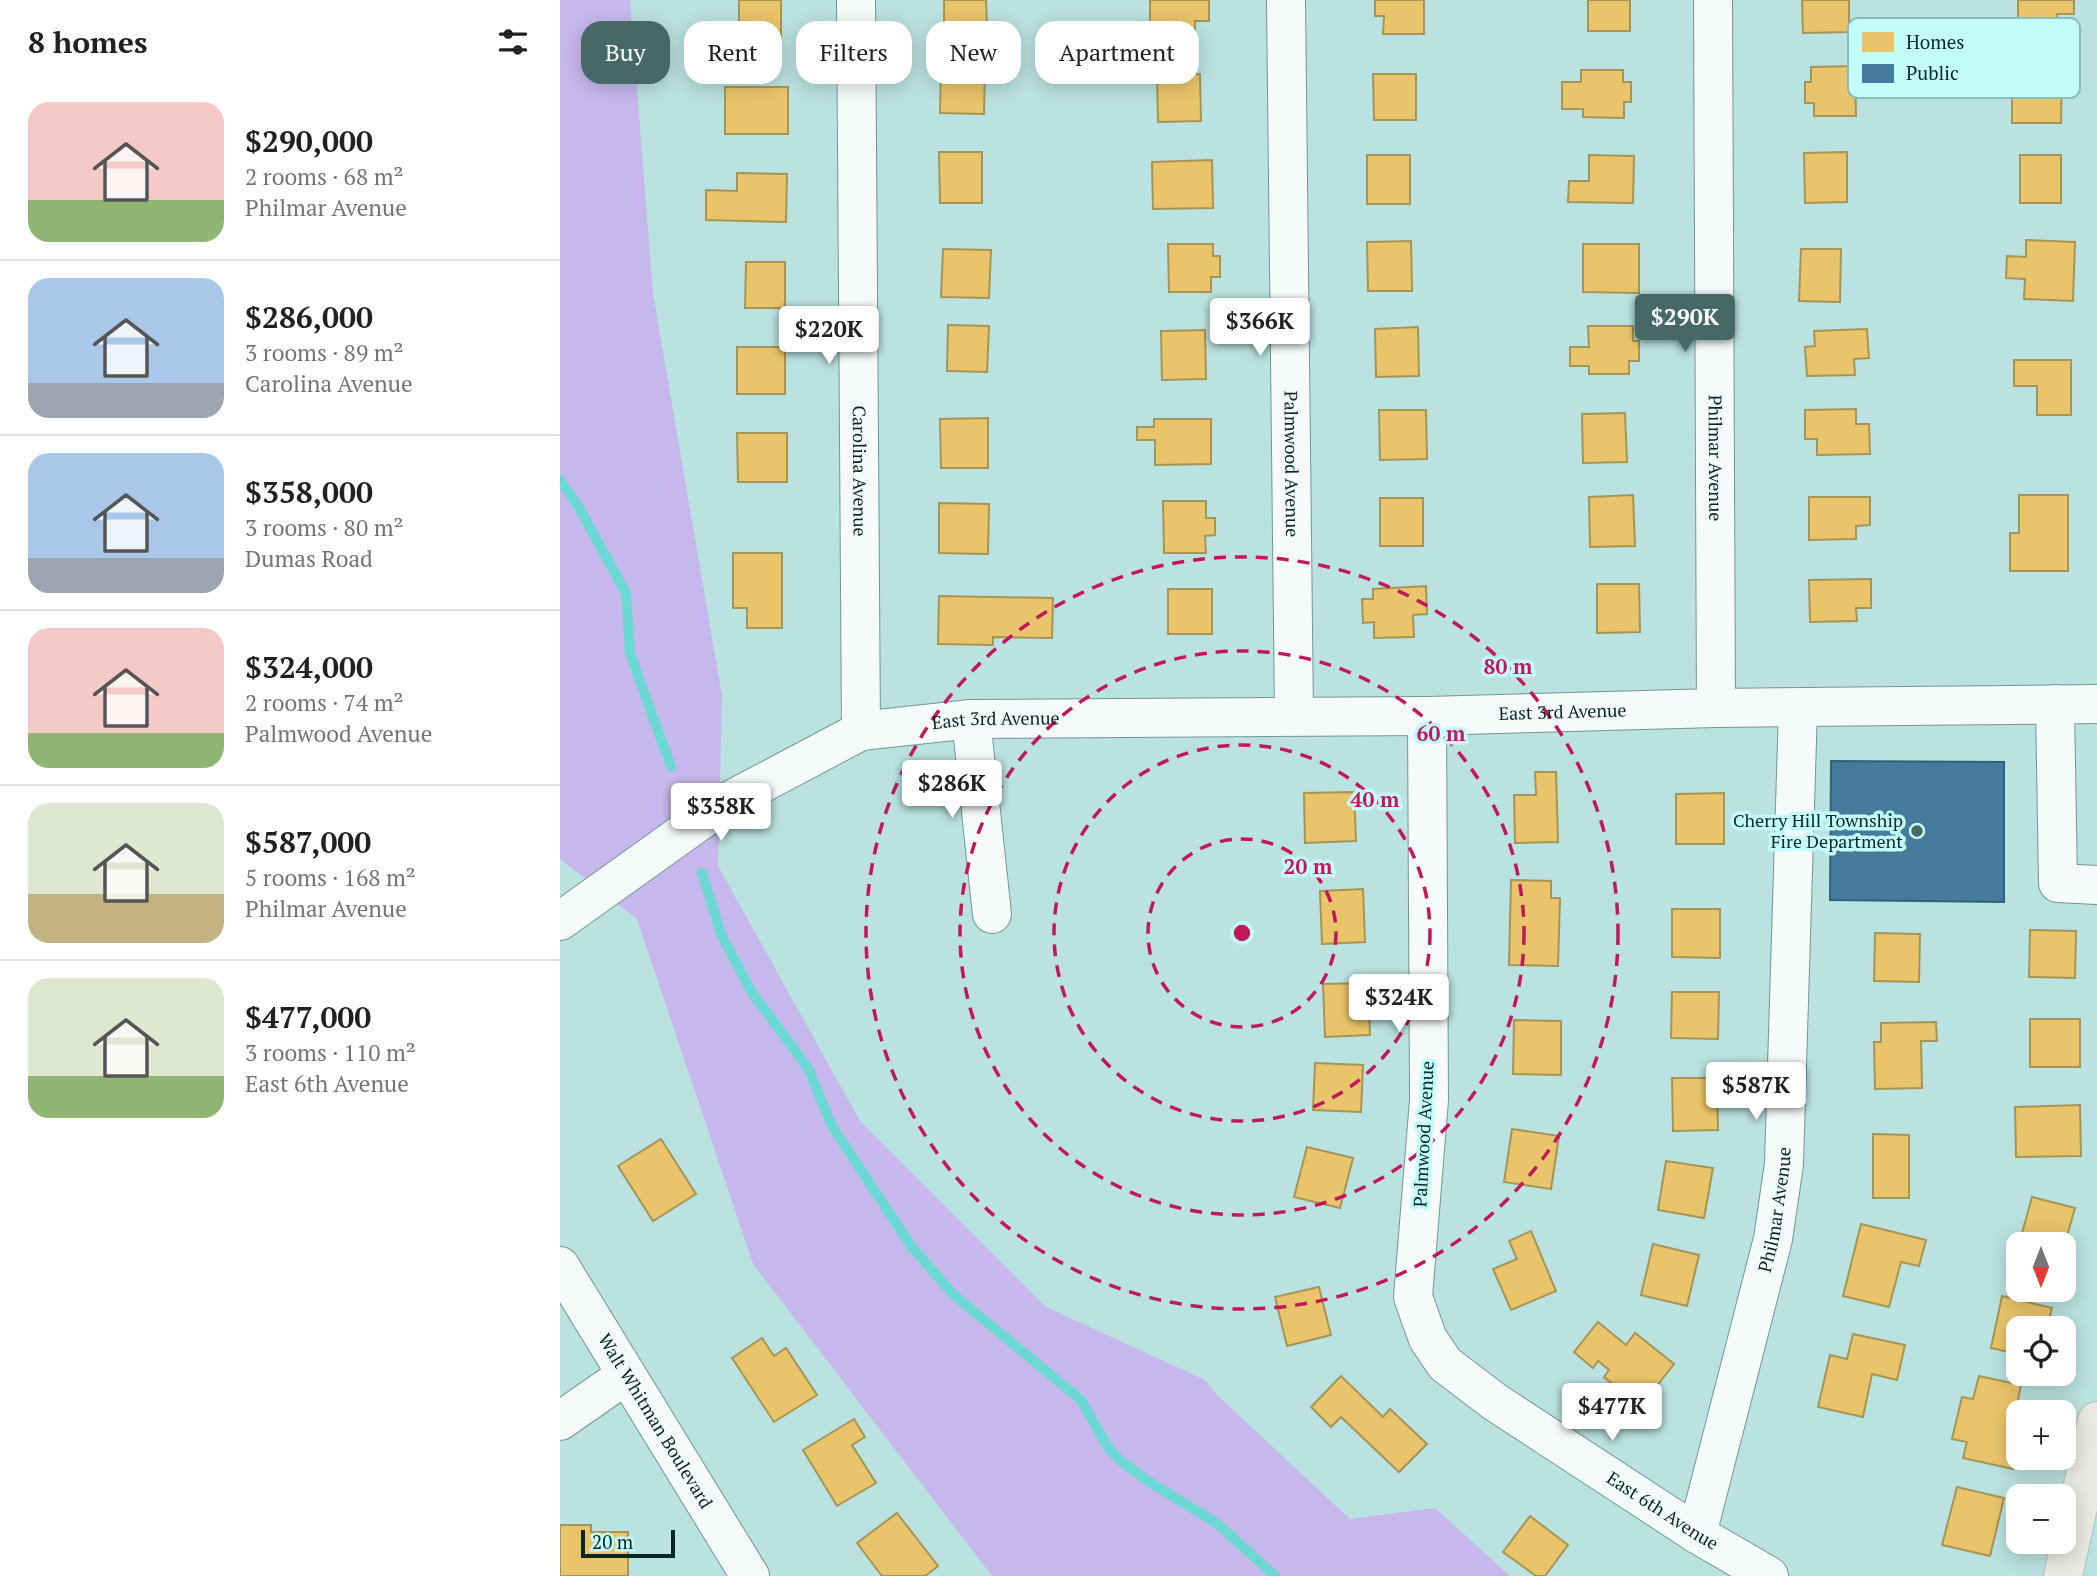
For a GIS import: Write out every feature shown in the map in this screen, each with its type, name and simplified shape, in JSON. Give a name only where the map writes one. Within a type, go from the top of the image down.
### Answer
[{"type":"main road","points":[[2063,1576],[2097,1421]]},
{"type":"street","name":"Carolina Avenue","points":[[856,0],[861,731]]},
{"type":"street","name":"Palmwood Avenue","points":[[1286,0],[1294,716]]},
{"type":"street","name":"Philmar Avenue","points":[[1713,0],[1716,708]]},
{"type":"street","points":[[2055,704],[2058,883],[2097,885]]},
{"type":"street","name":"East 3rd Avenue","points":[[861,731],[971,719],[1427,716],[1716,708],[2097,704]]},
{"type":"street","name":"Philmar Avenue","points":[[1697,1534],[1773,1239],[1784,1164],[1798,708]]},
{"type":"street","name":"Palmwood Avenue","points":[[1427,716],[1429,1100],[1413,1297],[1428,1339]]},
{"type":"street","points":[[971,719],[992,914]]},
{"type":"street","points":[[560,921],[725,803],[861,731]]},
{"type":"street","name":"Walt Whitman Boulevard","points":[[560,1266],[750,1576]]},
{"type":"street","name":"East 6th Avenue","points":[[1428,1339],[1445,1364],[1495,1402],[1697,1534],[1769,1576]]},
{"type":"street","points":[[560,1421],[626,1375]]},
{"type":"shaded area","points":[[560,0],[630,0],[632,21],[581,21],[581,84],[637,84],[653,293],[722,696],[718,866],[860,1121],[1046,1307],[1205,1380],[1218,1396],[1350,1519],[1435,1508],[1510,1576],[992,1576],[753,1264],[637,919],[560,859]]},
{"type":"building: Homes","points":[[739,0],[781,0],[781,21],[739,21]]},
{"type":"building: Homes","points":[[944,0],[986,0],[987,21],[944,21]]},
{"type":"building: Homes","points":[[1150,0],[1209,0],[1209,21],[1150,21]]},
{"type":"building: Homes","points":[[1375,0],[1424,0],[1424,34],[1383,34],[1384,16],[1375,16]]},
{"type":"building: Homes","points":[[1588,0],[1630,0],[1630,31],[1588,31]]},
{"type":"building: Homes","points":[[1802,0],[1849,0],[1848,32],[1803,33]]},
{"type":"building: Homes","points":[[2018,0],[2074,0],[2074,14],[2057,14],[2057,18],[2018,18]]},
{"type":"building: Homes","points":[[1848,66],[1848,98],[1856,98],[1856,116],[1814,116],[1814,103],[1805,103],[1805,82],[1811,82],[1811,67]]},
{"type":"building: Homes","points":[[1581,70],[1623,70],[1623,82],[1631,82],[1631,102],[1624,102],[1624,118],[1583,117],[1583,109],[1562,109],[1562,82],[1581,82]]},
{"type":"building: Homes","points":[[1199,74],[1201,121],[1158,122],[1157,84],[1199,84]]},
{"type":"building: Homes","points":[[1373,74],[1416,74],[1416,120],[1374,120]]},
{"type":"building: Homes","points":[[941,84],[985,84],[984,114],[940,113]]},
{"type":"building: Homes","points":[[725,87],[788,87],[788,134],[725,134]]},
{"type":"building: Homes","points":[[2012,98],[2061,98],[2061,123],[2012,123]]},
{"type":"building: Homes","points":[[939,152],[982,152],[982,203],[940,203]]},
{"type":"building: Homes","points":[[1847,152],[1847,202],[1805,203],[1804,153]]},
{"type":"building: Homes","points":[[1367,155],[1410,155],[1410,204],[1367,204]]},
{"type":"building: Homes","points":[[1589,155],[1634,156],[1633,203],[1568,202],[1569,181],[1589,181]]},
{"type":"building: Homes","points":[[2020,155],[2061,155],[2061,203],[2020,203]]},
{"type":"building: Homes","points":[[1212,160],[1213,208],[1153,209],[1152,162]]},
{"type":"building: Homes","points":[[737,173],[787,174],[786,222],[706,220],[706,190],[737,191]]},
{"type":"building: Homes","points":[[2026,240],[2075,242],[2073,301],[2024,299],[2025,279],[2006,278],[2007,256],[2026,257]]},
{"type":"building: Homes","points":[[1411,241],[1412,291],[1368,291],[1367,242]]},
{"type":"building: Homes","points":[[1168,244],[1213,244],[1213,256],[1220,256],[1220,277],[1211,277],[1211,292],[1169,292]]},
{"type":"building: Homes","points":[[1583,244],[1639,244],[1639,293],[1583,292]]},
{"type":"building: Homes","points":[[943,249],[991,250],[989,298],[941,297]]},
{"type":"building: Homes","points":[[1801,249],[1841,249],[1840,302],[1799,301]]},
{"type":"building: Homes","points":[[746,262],[785,262],[785,308],[745,308]]},
{"type":"building: Homes","points":[[948,325],[989,326],[987,372],[947,371]]},
{"type":"building: Homes","points":[[1588,326],[1633,326],[1633,341],[1639,341],[1639,361],[1629,361],[1629,374],[1589,374],[1589,366],[1570,366],[1570,347],[1589,347]]},
{"type":"building: Homes","points":[[1418,327],[1419,376],[1376,377],[1375,329]]},
{"type":"building: Homes","points":[[1867,329],[1869,358],[1854,359],[1855,375],[1807,376],[1805,347],[1815,346],[1814,331]]},
{"type":"building: Homes","points":[[1205,330],[1206,379],[1162,380],[1161,331]]},
{"type":"building: Homes","points":[[737,347],[785,347],[785,394],[737,394]]},
{"type":"building: Homes","points":[[2014,360],[2071,360],[2071,415],[2037,415],[2037,386],[2014,386]]},
{"type":"building: Homes","points":[[1856,409],[1856,424],[1869,424],[1870,454],[1817,455],[1817,439],[1805,439],[1805,410]]},
{"type":"building: Homes","points":[[1379,410],[1426,410],[1427,459],[1380,460]]},
{"type":"building: Homes","points":[[1625,413],[1627,462],[1583,463],[1582,414]]},
{"type":"building: Homes","points":[[988,418],[988,468],[941,468],[940,419]]},
{"type":"building: Homes","points":[[1154,419],[1211,419],[1211,464],[1155,465],[1155,440],[1137,440],[1137,427],[1154,427]]},
{"type":"building: Homes","points":[[737,433],[787,433],[787,482],[738,482]]},
{"type":"building: Homes","points":[[1633,495],[1635,546],[1590,547],[1589,497]]},
{"type":"building: Homes","points":[[2019,495],[2068,495],[2068,571],[2010,571],[2010,533],[2019,533]]},
{"type":"building: Homes","points":[[1809,497],[1870,497],[1870,525],[1856,526],[1856,539],[1809,540]]},
{"type":"building: Homes","points":[[1380,498],[1423,498],[1423,546],[1380,546]]},
{"type":"building: Homes","points":[[1163,501],[1206,501],[1206,518],[1215,518],[1215,535],[1205,536],[1206,553],[1164,553]]},
{"type":"building: Homes","points":[[939,503],[989,504],[988,554],[939,553]]},
{"type":"building: Homes","points":[[733,553],[782,553],[782,628],[747,628],[747,608],[733,608]]},
{"type":"building: Homes","points":[[1871,579],[1871,608],[1856,608],[1857,621],[1810,622],[1809,580]]},
{"type":"building: Homes","points":[[1597,584],[1639,584],[1640,632],[1597,633]]},
{"type":"building: Homes","points":[[1426,586],[1427,614],[1413,615],[1414,637],[1374,638],[1374,622],[1363,623],[1362,599],[1373,599],[1373,589]]},
{"type":"building: Homes","points":[[1168,589],[1212,589],[1212,634],[1168,634]]},
{"type":"building: Homes","points":[[939,596],[1053,598],[1052,638],[993,637],[993,645],[938,644]]},
{"type":"building: Homes","points":[[1535,772],[1556,772],[1558,842],[1515,843],[1514,795],[1536,795]]},
{"type":"building: Homes","points":[[1354,792],[1356,841],[1305,843],[1304,793]]},
{"type":"building: Homes","points":[[1724,793],[1724,844],[1676,844],[1676,794]]},
{"type":"building: Homes","points":[[1511,880],[1551,881],[1551,898],[1560,898],[1558,966],[1509,965]]},
{"type":"building: Homes","points":[[1363,889],[1365,942],[1322,944],[1320,891]]},
{"type":"building: Homes","points":[[1672,909],[1720,909],[1720,958],[1672,957]]},
{"type":"building: Homes","points":[[2030,930],[2076,931],[2075,978],[2029,977]]},
{"type":"building: Homes","points":[[1875,933],[1920,934],[1919,982],[1874,981]]},
{"type":"building: Homes","points":[[1368,983],[1370,1035],[1325,1037],[1323,984]]},
{"type":"building: Homes","points":[[1672,992],[1719,992],[1718,1039],[1671,1038]]},
{"type":"building: Homes","points":[[2030,1019],[2080,1019],[2080,1067],[2030,1067]]},
{"type":"building: Homes","points":[[1514,1020],[1561,1021],[1561,1075],[1513,1074]]},
{"type":"building: Homes","points":[[1936,1022],[1937,1041],[1921,1041],[1922,1088],[1875,1089],[1874,1042],[1881,1042],[1881,1023]]},
{"type":"building: Homes","points":[[1315,1063],[1363,1065],[1361,1112],[1313,1110]]},
{"type":"building: Homes","points":[[1672,1078],[1717,1078],[1718,1130],[1673,1131]]},
{"type":"building: Homes","points":[[2080,1105],[2081,1156],[2016,1157],[2015,1107]]},
{"type":"building: Homes","points":[[1512,1129],[1559,1136],[1551,1189],[1504,1182]]},
{"type":"building: Homes","points":[[1873,1134],[1909,1135],[1909,1198],[1873,1198]]},
{"type":"building: Homes","points":[[661,1139],[696,1194],[653,1221],[618,1166]]},
{"type":"building: Homes","points":[[1307,1147],[1353,1158],[1340,1208],[1294,1197]]},
{"type":"building: Homes","points":[[1666,1161],[1713,1168],[1704,1218],[1658,1210]]},
{"type":"building: Homes","points":[[2032,1197],[2075,1208],[2068,1232],[2022,1232]]},
{"type":"building: Homes","points":[[1861,1224],[1926,1240],[1919,1266],[1901,1262],[1889,1307],[1843,1296]]},
{"type":"building: Homes","points":[[1531,1231],[1556,1291],[1511,1310],[1493,1269],[1517,1259],[1509,1241]]},
{"type":"building: Homes","points":[[1653,1244],[1699,1255],[1687,1306],[1641,1295]]},
{"type":"building: Homes","points":[[1319,1287],[1331,1335],[1287,1346],[1275,1297]]},
{"type":"building: Homes","points":[[2002,1296],[2006,1297],[2006,1302],[2027,1302],[2052,1308],[2050,1316],[2006,1316],[2006,1351],[1991,1348]]},
{"type":"building: Homes","points":[[1598,1322],[1626,1345],[1635,1333],[1674,1364],[1641,1406],[1604,1377],[1609,1370],[1598,1361],[1593,1368],[1574,1352]]},
{"type":"building: Homes","points":[[1853,1334],[1905,1345],[1897,1380],[1872,1374],[1863,1417],[1818,1407],[1830,1355],[1847,1359]]},
{"type":"building: Homes","points":[[762,1338],[774,1356],[786,1348],[817,1395],[774,1422],[732,1358]]},
{"type":"building: Homes","points":[[1341,1376],[1383,1417],[1390,1409],[1427,1444],[1399,1472],[1341,1417],[1331,1427],[1311,1407]]},
{"type":"building: Homes","points":[[1979,1376],[2006,1382],[2006,1386],[2021,1386],[2018,1400],[2006,1400],[2006,1467],[1963,1458],[1967,1442],[1952,1439],[1962,1397],[1973,1399]]},
{"type":"building: Homes","points":[[854,1419],[865,1437],[852,1445],[876,1483],[837,1506],[803,1450]]},
{"type":"building: Homes","points":[[1957,1487],[2004,1498],[1990,1556],[1942,1545]]},
{"type":"building: Homes","points":[[897,1513],[938,1566],[925,1576],[882,1576],[857,1543]]},
{"type":"building: Homes","points":[[1530,1516],[1568,1545],[1545,1576],[1536,1576],[1503,1552]]},
{"type":"building: Homes","points":[[560,1525],[591,1525],[591,1532],[628,1532],[628,1576],[560,1576]]},
{"type":"building: Public","name":"Cherry Hill Township Fire Department","points":[[1831,761],[2004,762],[2004,902],[1830,900]]},
{"type":"waterway","points":[[560,480],[578,506],[626,593],[630,653],[671,767]]},
{"type":"waterway","points":[[702,873],[721,934],[751,991],[808,1068],[832,1126],[911,1246],[954,1295],[1081,1400],[1109,1449],[1121,1461],[1151,1483],[1218,1524],[1275,1576]]},
{"type":"place","name":"Cherry Hill Township Fire Department","points":[[1917,831]]}]
